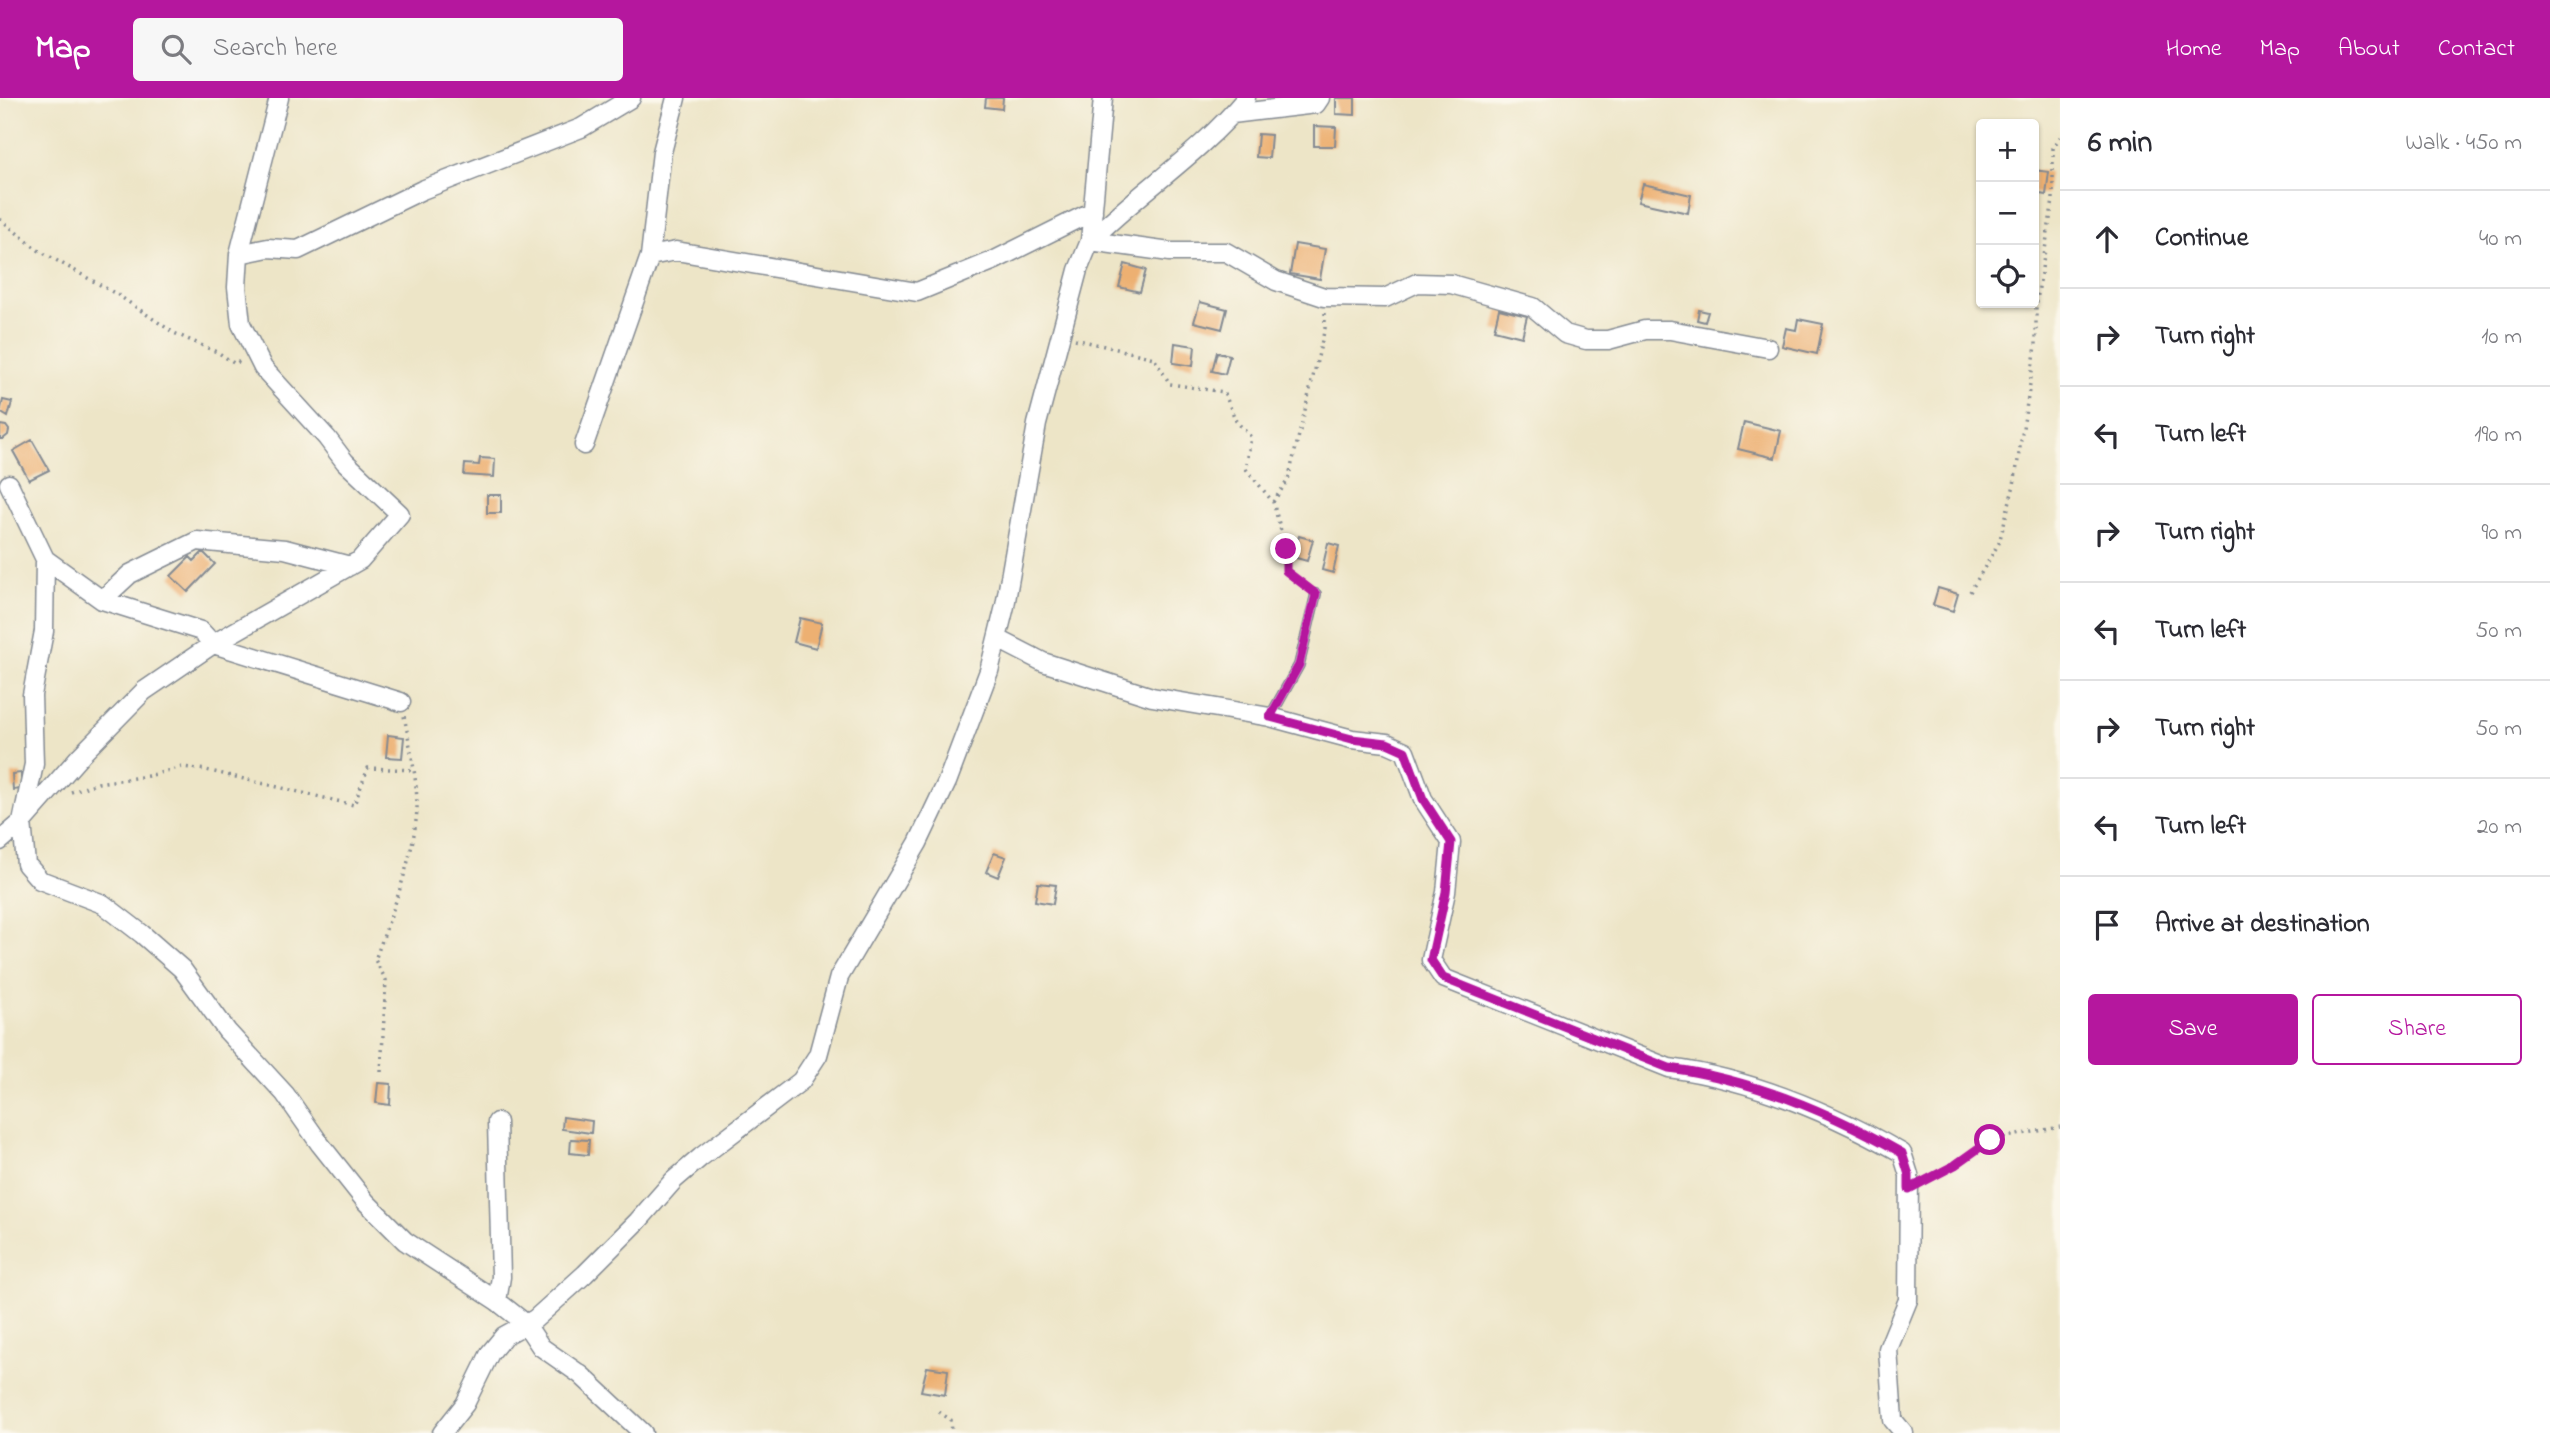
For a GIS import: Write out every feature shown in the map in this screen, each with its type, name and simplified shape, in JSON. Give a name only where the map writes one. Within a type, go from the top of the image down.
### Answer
[{"type":"street","points":[[0,841],[22,822],[81,755],[145,691],[213,644],[360,560],[400,514],[345,461],[262,368],[241,324],[237,287],[239,254],[279,98]]},
{"type":"street","points":[[239,254],[268,248],[298,250],[422,190],[581,128],[631,98]]},
{"type":"street","points":[[584,445],[650,256],[662,152],[676,98]]},
{"type":"street","points":[[442,1433],[465,1404],[489,1353],[504,1336],[535,1319],[585,1274],[683,1172],[801,1081],[818,1055],[839,977],[918,844],[947,782],[989,671],[998,639],[1037,424],[1078,270],[1090,241],[1103,98]]},
{"type":"street","points":[[1090,241],[1115,216],[1198,148],[1246,98]]},
{"type":"street","points":[[1232,114],[1316,104],[1320,98]]},
{"type":"street","points":[[650,256],[676,251],[917,292],[995,260],[1093,211]]},
{"type":"street","points":[[1090,241],[1170,252],[1226,252],[1276,281],[1324,297],[1385,298],[1417,283],[1451,284],[1533,307],[1565,334],[1586,340],[1608,340],[1645,330],[1670,330],[1768,348]]},
{"type":"street","points":[[9,484],[45,559],[44,631],[32,695],[34,764],[22,822],[26,864],[40,880],[103,904],[182,969],[227,1031],[285,1094],[366,1202],[405,1241],[497,1301],[525,1323],[541,1348],[581,1375],[643,1433]]},
{"type":"street","points":[[102,600],[130,574],[197,541],[285,549],[350,566]]},
{"type":"street","points":[[45,559],[102,600],[201,631],[213,644],[401,702]]},
{"type":"street","points":[[998,639],[1043,662],[1152,697],[1270,717],[1352,739],[1387,743],[1405,751],[1423,799],[1451,842],[1446,892],[1431,960],[1443,978],[1669,1068],[1701,1072],[1774,1094],[1851,1124],[1902,1153],[1909,1175],[1908,1300],[1888,1349],[1893,1420],[1904,1433]]},
{"type":"street","points":[[497,1122],[501,1277],[497,1301]]},
{"type":"lane","points":[[1270,717],[1299,665],[1316,594]]},
{"type":"path","points":[[1970,592],[1999,543],[2014,485],[2036,346],[2036,306],[2053,200],[2053,148],[2060,137]]},
{"type":"path","points":[[0,219],[38,250],[118,295],[174,333],[219,353],[235,364],[255,352]]},
{"type":"path","points":[[1273,502],[1288,480],[1303,424],[1325,328],[1324,297]]},
{"type":"path","points":[[1060,335],[1154,358],[1170,384],[1224,392],[1236,421],[1251,437],[1247,469],[1273,502],[1286,549],[1286,571],[1316,594]]},
{"type":"path","points":[[381,1072],[386,979],[375,960],[414,836],[417,806],[401,702]]},
{"type":"path","points":[[44,797],[67,794],[98,783],[148,776],[182,767],[206,769],[354,805],[368,768],[413,770]]},
{"type":"path","points":[[1909,1189],[1955,1165],[1990,1140],[2060,1127]]},
{"type":"path","points":[[939,1412],[951,1420],[952,1433]]},
{"type":"building","points":[[986,98],[1003,98],[1002,109],[985,107]]},
{"type":"building","points":[[1336,98],[1355,98],[1355,115],[1336,114]]},
{"type":"building","points":[[1314,126],[1336,127],[1335,146],[1314,146]]},
{"type":"building","points":[[1258,134],[1271,135],[1269,158],[1256,157]]},
{"type":"building","points":[[2039,171],[2049,172],[2046,195],[2039,194]]},
{"type":"building","points":[[1643,184],[1691,195],[1688,213],[1638,202]]},
{"type":"building","points":[[1295,244],[1325,249],[1320,279],[1290,274]]},
{"type":"building","points":[[1125,264],[1146,270],[1140,292],[1119,287]]},
{"type":"building","points":[[1200,302],[1227,309],[1222,329],[1194,322]]},
{"type":"building","points":[[1499,309],[1527,316],[1522,337],[1494,330]]},
{"type":"building","points":[[1699,310],[1708,312],[1705,322],[1697,320]]},
{"type":"building","points":[[1798,319],[1823,324],[1817,354],[1782,346],[1786,328],[1796,330]]},
{"type":"building","points":[[1175,343],[1195,346],[1193,366],[1173,363]]},
{"type":"building","points":[[1217,352],[1230,355],[1225,374],[1212,371]]},
{"type":"building","points":[[3,400],[12,402],[8,417],[0,412]]},
{"type":"building","points":[[1744,422],[1781,431],[1775,458],[1738,449]]},
{"type":"building","points":[[0,425],[9,430],[3,439],[0,439]]},
{"type":"building","points":[[32,440],[49,470],[29,480],[13,451]]},
{"type":"building","points":[[480,458],[495,459],[494,477],[464,475],[465,464],[479,465]]},
{"type":"building","points":[[487,495],[501,495],[501,513],[487,513]]},
{"type":"building","points":[[1299,536],[1313,540],[1307,561],[1293,557]]},
{"type":"building","points":[[1328,543],[1339,546],[1333,573],[1322,570]]},
{"type":"building","points":[[203,552],[215,564],[188,592],[171,576],[190,557],[194,561]]},
{"type":"building","points":[[1938,588],[1958,594],[1953,611],[1933,605]]},
{"type":"building","points":[[800,618],[822,623],[816,648],[794,642]]},
{"type":"building","points":[[388,735],[404,737],[402,758],[386,757]]},
{"type":"building","points":[[21,773],[21,789],[13,790],[12,774]]},
{"type":"building","points":[[994,853],[1006,857],[998,877],[986,872]]},
{"type":"building","points":[[1038,883],[1056,885],[1053,904],[1035,901]]},
{"type":"building","points":[[378,1083],[391,1084],[390,1105],[376,1103]]},
{"type":"building","points":[[563,1117],[592,1121],[591,1133],[562,1129]]},
{"type":"building","points":[[571,1139],[589,1140],[588,1155],[570,1153]]},
{"type":"building","points":[[927,1367],[948,1370],[945,1395],[921,1391]]},
{"type":"route","points":[[1286,549],[1286,571],[1316,594],[1299,665],[1270,717],[1352,739],[1387,743],[1405,751],[1423,799],[1451,842],[1446,892],[1431,960],[1443,978],[1669,1068],[1701,1072],[1774,1094],[1851,1124],[1902,1153],[1909,1175],[1909,1189],[1955,1165],[1990,1140]]}]
